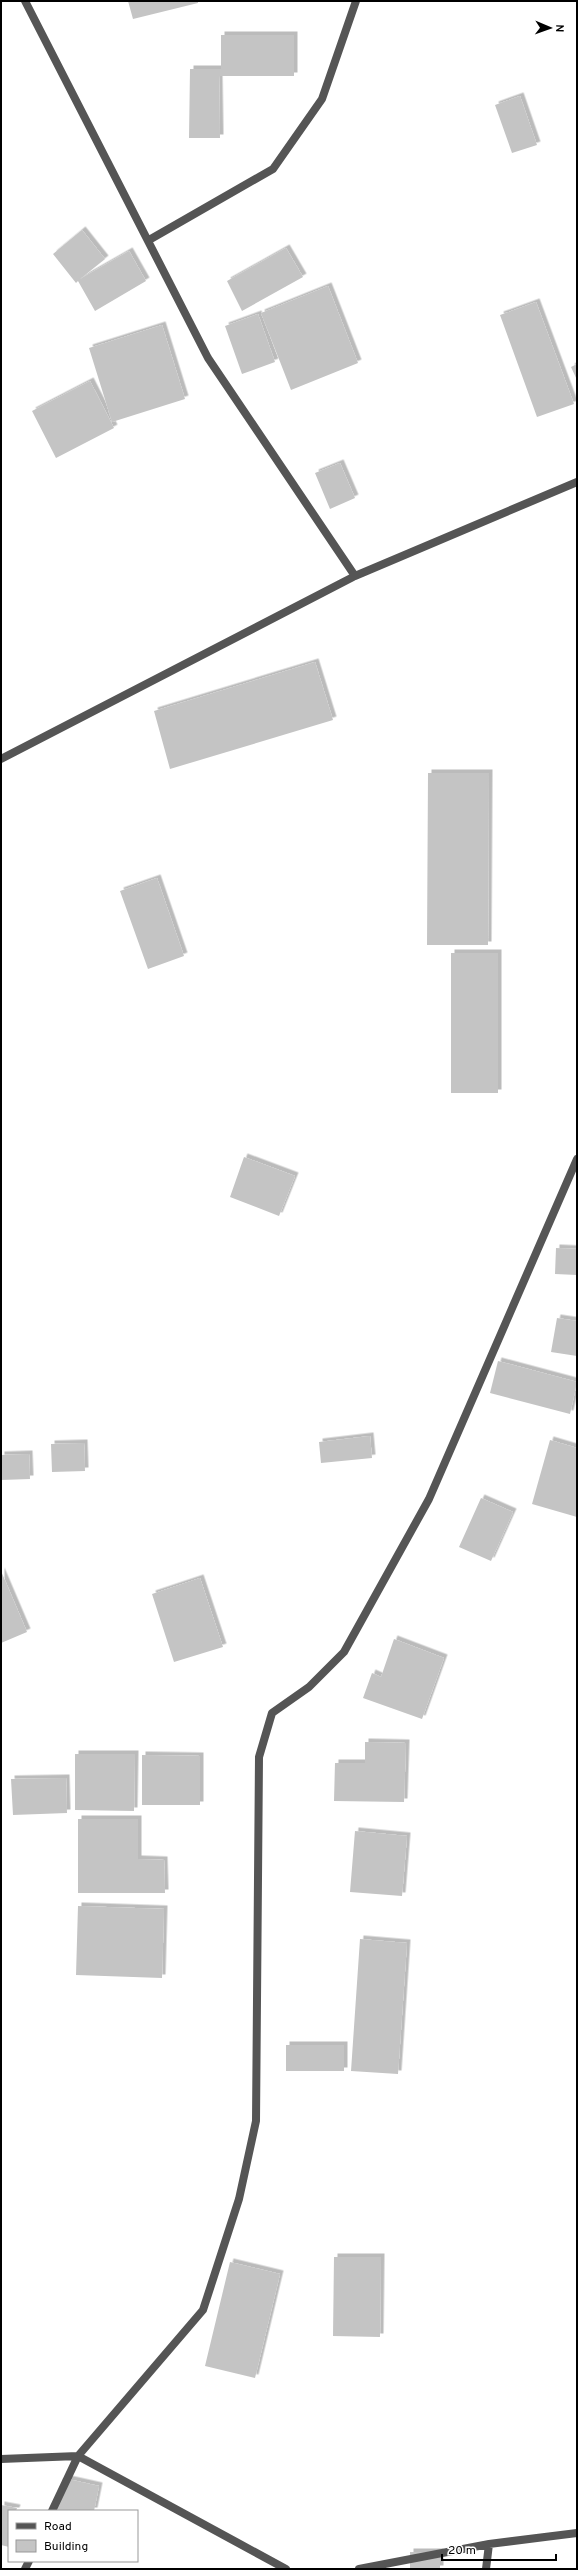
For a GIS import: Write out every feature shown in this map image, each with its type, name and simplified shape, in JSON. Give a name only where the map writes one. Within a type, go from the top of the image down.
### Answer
[{"type":"street","points":[[25,1],[149,240],[208,358],[355,576]]},
{"type":"street","points":[[149,240],[273,169],[322,99],[356,1]]},
{"type":"street","points":[[1,759],[355,576],[577,482]]},
{"type":"street","points":[[52,2510],[78,2456],[203,2310],[239,2199],[256,2121],[259,1757],[272,1713],[310,1687],[344,1652],[425,1506],[577,1159]]},
{"type":"street","points":[[1,2459],[78,2456],[286,2569]]},
{"type":"street","points":[[359,2569],[489,2544],[577,2532]]},
{"type":"street","points":[[486,2569],[489,2544]]},
{"type":"building","points":[[128,1],[198,1],[198,3],[133,19]]},
{"type":"building","points":[[221,35],[294,35],[294,76],[219,76],[220,138],[189,138],[190,69],[221,69]]},
{"type":"building","points":[[520,96],[537,145],[512,153],[495,105]]},
{"type":"building","points":[[82,230],[105,259],[80,279],[129,251],[146,281],[95,311],[78,281],[76,283],[53,254]]},
{"type":"building","points":[[286,248],[303,277],[242,311],[227,281]]},
{"type":"building","points":[[328,286],[358,363],[291,390],[261,313]]},
{"type":"building","points":[[536,302],[574,404],[537,417],[500,315]]},
{"type":"building","points":[[258,314],[275,362],[242,374],[225,326]]},
{"type":"building","points":[[162,325],[185,399],[112,422],[89,348]]},
{"type":"building","points":[[577,364],[577,380],[571,367]]},
{"type":"building","points":[[90,381],[114,428],[56,458],[32,411]]},
{"type":"building","points":[[340,463],[355,498],[330,509],[315,473]]},
{"type":"building","points":[[315,662],[333,720],[170,769],[154,711]]},
{"type":"building","points":[[428,773],[489,773],[488,945],[427,945]]},
{"type":"building","points":[[157,878],[184,956],[148,969],[120,891]]},
{"type":"building","points":[[451,953],[498,953],[498,1093],[451,1093]]},
{"type":"building","points":[[244,1157],[295,1176],[279,1216],[230,1197]]},
{"type":"building","points":[[556,1248],[577,1249],[577,1275],[555,1274]]},
{"type":"building","points":[[557,1318],[577,1321],[577,1356],[551,1352]]},
{"type":"building","points":[[498,1361],[577,1382],[570,1414],[490,1393]]},
{"type":"building","points":[[370,1436],[372,1458],[321,1463],[319,1442]]},
{"type":"building","points":[[550,1440],[577,1448],[577,1517],[532,1504]]},
{"type":"building","points":[[84,1443],[85,1471],[52,1472],[51,1444]]},
{"type":"building","points":[[29,1454],[30,1479],[1,1480],[1,1455]]},
{"type":"building","points":[[481,1498],[513,1512],[491,1561],[459,1547]]},
{"type":"building","points":[[1,1571],[27,1632],[1,1643]]},
{"type":"building","points":[[200,1578],[223,1647],[174,1662],[152,1594]]},
{"type":"building","points":[[394,1639],[444,1658],[422,1719],[363,1698],[372,1673],[381,1677]]},
{"type":"building","points":[[365,1742],[406,1743],[404,1802],[334,1801],[335,1763],[365,1763]]},
{"type":"building","points":[[75,1754],[135,1754],[134,1811],[75,1810]]},
{"type":"building","points":[[142,1755],[200,1756],[200,1805],[142,1805]]},
{"type":"building","points":[[66,1778],[67,1813],[13,1815],[11,1779]]},
{"type":"building","points":[[78,1819],[138,1819],[138,1859],[164,1860],[165,1893],[78,1893]]},
{"type":"building","points":[[355,1831],[407,1836],[402,1896],[350,1892]]},
{"type":"building","points":[[78,1906],[164,1909],[162,1978],[76,1975]]},
{"type":"building","points":[[360,1939],[407,1943],[398,2074],[351,2071]]},
{"type":"building","points":[[286,2045],[344,2045],[344,2071],[286,2071]]},
{"type":"building","points":[[334,2257],[381,2257],[380,2337],[333,2336]]},
{"type":"building","points":[[230,2262],[280,2274],[255,2378],[205,2366]]},
{"type":"building","points":[[63,2478],[99,2486],[94,2510],[56,2510]]},
{"type":"building","points":[[1,2505],[17,2508],[16,2510],[8,2510],[8,2547],[1,2545]]},
{"type":"building","points":[[410,2552],[440,2552],[440,2569],[410,2569]]}]
